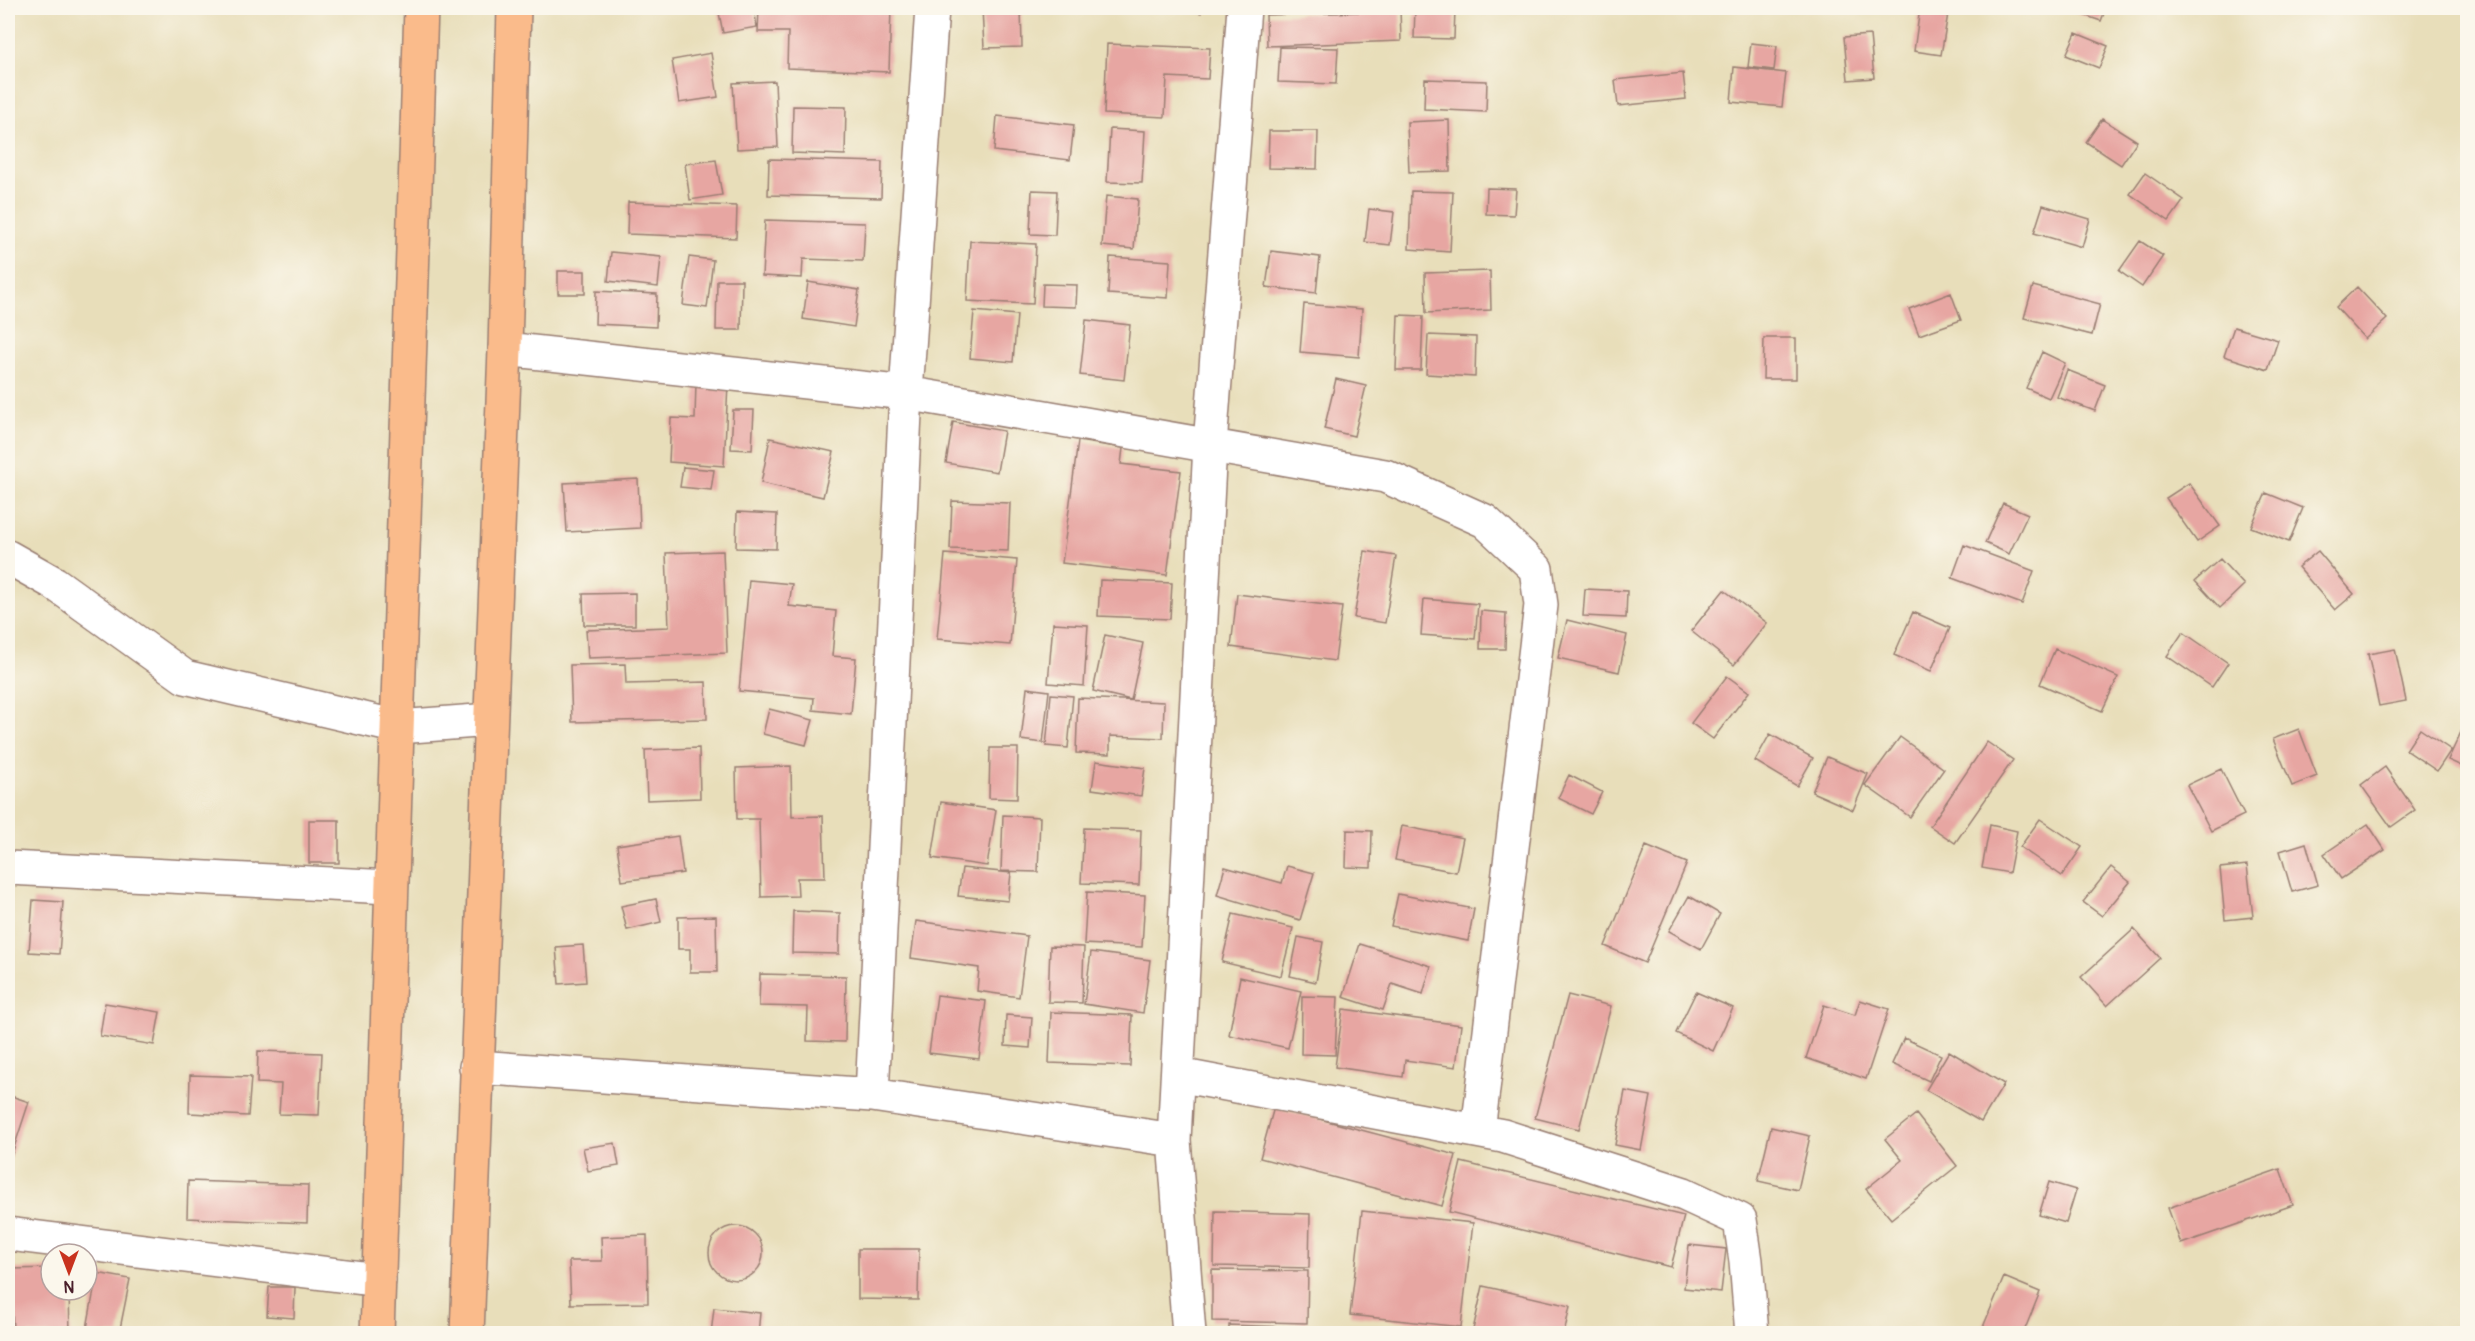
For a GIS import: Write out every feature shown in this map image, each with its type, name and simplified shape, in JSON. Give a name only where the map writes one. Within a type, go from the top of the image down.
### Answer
[{"type":"highway","points":[[377,1334],[390,887],[398,727],[421,8]]},
{"type":"highway","points":[[467,1334],[505,349],[513,8]]},
{"type":"street","points":[[872,1095],[906,393],[932,8]]},
{"type":"street","points":[[1188,1334],[1174,1140],[1210,445],[1244,8]]},
{"type":"street","points":[[505,349],[906,393],[1210,445],[1385,476],[1485,521],[1536,569],[1541,605],[1478,1131]]},
{"type":"street","points":[[8,556],[54,582],[185,677],[398,727],[490,720]]},
{"type":"street","points":[[8,868],[390,887]]},
{"type":"street","points":[[476,1067],[872,1095],[1174,1140]]},
{"type":"street","points":[[1178,1075],[1503,1136],[1684,1194],[1740,1220],[1752,1334]]},
{"type":"street","points":[[8,1234],[379,1280]]},
{"type":"building","points":[[718,8],[754,8],[757,27],[723,33]]},
{"type":"building","points":[[759,8],[891,8],[889,72],[787,68],[788,32],[758,32]]},
{"type":"building","points":[[982,8],[1021,8],[1022,47],[984,48]]},
{"type":"building","points":[[1174,8],[1202,8],[1201,13]]},
{"type":"building","points":[[1362,8],[1400,8],[1401,41],[1267,46],[1266,15],[1362,12]]},
{"type":"building","points":[[1415,8],[1455,8],[1454,39],[1414,38]]},
{"type":"building","points":[[1920,8],[1949,8],[1941,55],[1914,51]]},
{"type":"building","points":[[2076,8],[2106,8],[2101,21],[2075,12]]},
{"type":"building","points":[[2076,33],[2108,46],[2099,68],[2066,55]]},
{"type":"building","points":[[1870,35],[1874,78],[1848,80],[1844,37]]},
{"type":"building","points":[[1751,43],[1777,46],[1774,70],[1748,67]]},
{"type":"building","points":[[1107,44],[1210,48],[1208,79],[1167,77],[1165,117],[1104,114]]},
{"type":"building","points":[[1280,47],[1338,48],[1336,84],[1278,82]]},
{"type":"building","points":[[711,53],[718,97],[679,103],[672,60]]},
{"type":"building","points":[[1734,67],[1786,73],[1782,107],[1731,102]]},
{"type":"building","points":[[1683,73],[1686,99],[1618,106],[1615,80]]},
{"type":"building","points":[[1425,79],[1487,81],[1486,112],[1424,109]]},
{"type":"building","points":[[775,81],[778,147],[737,149],[733,83]]},
{"type":"building","points":[[793,106],[846,107],[845,155],[792,153]]},
{"type":"building","points":[[997,116],[1074,125],[1070,160],[994,151]]},
{"type":"building","points":[[2102,119],[2137,141],[2121,165],[2086,142]]},
{"type":"building","points":[[1449,120],[1450,171],[1409,172],[1407,122]]},
{"type":"building","points":[[1110,129],[1145,131],[1142,183],[1107,182]]},
{"type":"building","points":[[1269,131],[1318,131],[1317,169],[1268,168]]},
{"type":"building","points":[[769,159],[882,162],[881,198],[768,195]]},
{"type":"building","points":[[716,160],[722,195],[690,200],[685,164]]},
{"type":"building","points":[[2145,173],[2184,200],[2169,221],[2130,194]]},
{"type":"building","points":[[1487,188],[1516,189],[1514,215],[1486,214]]},
{"type":"building","points":[[1032,190],[1057,191],[1055,235],[1030,234]]},
{"type":"building","points":[[1411,191],[1453,192],[1450,252],[1409,249]]},
{"type":"building","points":[[1106,196],[1138,199],[1134,249],[1102,246]]},
{"type":"building","points":[[628,202],[737,206],[736,238],[627,234]]},
{"type":"building","points":[[2043,205],[2090,219],[2082,247],[2034,233]]},
{"type":"building","points":[[1369,209],[1394,212],[1390,245],[1365,242]]},
{"type":"building","points":[[765,220],[865,223],[863,261],[803,259],[802,278],[762,276]]},
{"type":"building","points":[[970,241],[1036,244],[1033,304],[967,301]]},
{"type":"building","points":[[2140,241],[2163,256],[2142,287],[2119,271]]},
{"type":"building","points":[[1271,251],[1320,257],[1316,293],[1266,287]]},
{"type":"building","points":[[611,252],[661,257],[658,287],[608,281]]},
{"type":"building","points":[[689,257],[713,260],[707,308],[683,305]]},
{"type":"building","points":[[1110,257],[1170,261],[1168,298],[1108,294]]},
{"type":"building","points":[[558,271],[585,271],[585,294],[558,294]]},
{"type":"building","points":[[1490,271],[1491,310],[1426,313],[1425,273]]},
{"type":"building","points":[[717,280],[742,280],[741,330],[716,330]]},
{"type":"building","points":[[808,282],[859,290],[854,327],[803,319]]},
{"type":"building","points":[[1043,284],[1077,285],[1076,307],[1042,306]]},
{"type":"building","points":[[2033,286],[2100,304],[2092,335],[2024,318]]},
{"type":"building","points":[[2357,287],[2387,319],[2365,339],[2336,307]]},
{"type":"building","points":[[596,291],[657,294],[656,327],[595,324]]},
{"type":"building","points":[[1951,293],[1961,320],[1919,335],[1909,309]]},
{"type":"building","points":[[1304,304],[1362,309],[1359,357],[1300,352]]},
{"type":"building","points":[[974,311],[1017,315],[1013,362],[970,358]]},
{"type":"building","points":[[1398,315],[1423,316],[1421,370],[1396,370]]},
{"type":"building","points":[[1086,320],[1130,325],[1124,380],[1080,375]]},
{"type":"building","points":[[2234,327],[2278,340],[2268,370],[2224,356]]},
{"type":"building","points":[[1428,335],[1476,337],[1475,377],[1426,374]]},
{"type":"building","points":[[1764,338],[1796,338],[1796,379],[1763,379]]},
{"type":"building","points":[[2042,352],[2065,363],[2049,398],[2026,388]]},
{"type":"building","points":[[2067,370],[2105,385],[2095,411],[2057,397]]},
{"type":"building","points":[[1336,379],[1366,386],[1354,436],[1324,429]]},
{"type":"building","points":[[696,382],[728,384],[724,466],[669,462],[671,418],[695,419]]},
{"type":"building","points":[[733,410],[754,410],[752,450],[731,449]]},
{"type":"building","points":[[953,422],[1004,431],[997,472],[946,463]]},
{"type":"building","points":[[770,438],[834,452],[823,497],[761,483]]},
{"type":"building","points":[[1078,441],[1123,448],[1121,464],[1181,471],[1167,575],[1062,563]]},
{"type":"building","points":[[683,467],[714,470],[711,490],[680,487]]},
{"type":"building","points":[[638,479],[640,528],[567,532],[564,483]]},
{"type":"building","points":[[2189,483],[2220,526],[2197,542],[2166,498]]},
{"type":"building","points":[[2266,493],[2303,508],[2289,542],[2251,527]]},
{"type":"building","points":[[952,501],[1010,503],[1008,551],[950,549]]},
{"type":"building","points":[[2003,503],[2028,514],[2009,554],[1985,543]]},
{"type":"building","points":[[737,512],[777,514],[776,549],[736,548]]},
{"type":"building","points":[[1964,545],[2034,571],[2022,604],[1952,578]]},
{"type":"building","points":[[723,551],[727,653],[588,658],[586,630],[669,627],[666,553]]},
{"type":"building","points":[[1365,551],[1396,556],[1385,623],[1354,618]]},
{"type":"building","points":[[2318,551],[2354,594],[2335,610],[2298,567]]},
{"type":"building","points":[[945,554],[1017,560],[1010,645],[937,639]]},
{"type":"building","points":[[2220,559],[2244,585],[2220,608],[2195,581]]},
{"type":"building","points":[[749,580],[792,584],[789,606],[836,611],[832,656],[856,658],[851,714],[813,710],[814,698],[739,691]]},
{"type":"building","points":[[1100,580],[1172,583],[1170,619],[1098,616]]},
{"type":"building","points":[[1585,589],[1627,591],[1626,618],[1583,616]]},
{"type":"building","points":[[1724,590],[1767,623],[1734,665],[1691,631]]},
{"type":"building","points":[[635,593],[635,625],[584,625],[583,594]]},
{"type":"building","points":[[1237,594],[1342,607],[1335,661],[1231,647]]},
{"type":"building","points":[[1424,599],[1478,604],[1475,639],[1421,635]]},
{"type":"building","points":[[1481,611],[1506,613],[1505,649],[1480,649]]},
{"type":"building","points":[[1913,612],[1950,628],[1931,671],[1894,655]]},
{"type":"building","points":[[1567,620],[1627,635],[1619,672],[1558,658]]},
{"type":"building","points":[[1053,623],[1088,625],[1084,686],[1048,683]]},
{"type":"building","points":[[2183,632],[2228,663],[2212,687],[2167,656]]},
{"type":"building","points":[[1105,635],[1143,643],[1131,700],[1093,691]]},
{"type":"building","points":[[2055,649],[2118,677],[2102,711],[2040,684]]},
{"type":"building","points":[[2395,649],[2406,701],[2379,706],[2368,654]]},
{"type":"building","points":[[625,664],[626,684],[706,682],[707,719],[572,722],[570,665]]},
{"type":"building","points":[[1727,676],[1749,692],[1713,739],[1691,723]]},
{"type":"building","points":[[1027,688],[1049,691],[1043,743],[1021,740]]},
{"type":"building","points":[[1051,694],[1073,696],[1068,748],[1046,746]]},
{"type":"building","points":[[1078,698],[1164,702],[1163,738],[1110,736],[1110,754],[1076,753]]},
{"type":"building","points":[[769,709],[813,720],[806,745],[763,734]]},
{"type":"building","points":[[2299,729],[2317,776],[2292,786],[2273,739]]},
{"type":"building","points":[[2420,729],[2451,750],[2437,771],[2406,750]]},
{"type":"building","points":[[2462,730],[2468,733],[2468,769],[2448,760]]},
{"type":"building","points":[[1770,734],[1813,758],[1797,786],[1755,761]]},
{"type":"building","points":[[1900,737],[1944,769],[1910,817],[1865,785]]},
{"type":"building","points":[[1987,742],[2013,760],[1955,843],[1930,826]]},
{"type":"building","points":[[699,748],[700,798],[647,800],[645,750]]},
{"type":"building","points":[[990,748],[1018,748],[1017,799],[989,798]]},
{"type":"building","points":[[1827,757],[1868,774],[1853,810],[1812,792]]},
{"type":"building","points":[[1096,761],[1145,768],[1141,796],[1092,789]]},
{"type":"building","points":[[791,766],[792,817],[823,816],[825,878],[797,878],[798,896],[761,897],[759,819],[737,819],[736,768]]},
{"type":"building","points":[[2385,767],[2415,810],[2391,827],[2361,785]]},
{"type":"building","points":[[2221,769],[2244,815],[2211,831],[2187,785]]},
{"type":"building","points":[[1569,775],[1602,792],[1591,814],[1558,798]]},
{"type":"building","points":[[941,802],[996,810],[987,866],[932,858]]},
{"type":"building","points":[[1003,815],[1040,817],[1038,872],[1001,871]]},
{"type":"building","points":[[2040,819],[2082,847],[2062,876],[2020,847]]},
{"type":"building","points":[[309,820],[339,820],[339,863],[309,863]]},
{"type":"building","points":[[2368,824],[2385,850],[2341,879],[2324,854]]},
{"type":"building","points":[[1990,825],[2017,831],[2009,873],[1982,868]]},
{"type":"building","points":[[1402,826],[1463,838],[1456,872],[1395,860]]},
{"type":"building","points":[[1084,828],[1141,830],[1139,885],[1081,883]]},
{"type":"building","points":[[1347,830],[1372,831],[1371,868],[1346,867]]},
{"type":"building","points":[[678,836],[683,873],[622,881],[617,845]]},
{"type":"building","points":[[2306,843],[2318,885],[2292,892],[2280,851]]},
{"type":"building","points":[[1646,846],[1687,863],[1645,963],[1605,946]]},
{"type":"building","points":[[2247,865],[2253,917],[2225,920],[2220,868]]},
{"type":"building","points":[[1287,866],[1314,873],[1300,920],[1217,895],[1225,867],[1282,883]]},
{"type":"building","points":[[2111,867],[2130,882],[2102,916],[2083,902]]},
{"type":"building","points":[[962,868],[1011,873],[1008,901],[958,896]]},
{"type":"building","points":[[1087,892],[1145,895],[1142,947],[1084,944]]},
{"type":"building","points":[[1398,894],[1474,909],[1468,941],[1391,926]]},
{"type":"building","points":[[1689,896],[1720,914],[1701,949],[1669,931]]},
{"type":"building","points":[[656,899],[661,922],[627,930],[621,906]]},
{"type":"building","points":[[33,900],[63,902],[59,954],[29,952]]},
{"type":"building","points":[[793,911],[840,913],[839,954],[792,953]]},
{"type":"building","points":[[1233,914],[1293,928],[1281,976],[1222,962]]},
{"type":"building","points":[[716,916],[717,972],[690,972],[690,949],[678,949],[678,917]]},
{"type":"building","points":[[916,921],[1027,936],[1019,997],[977,991],[979,968],[911,958]]},
{"type":"building","points":[[2134,929],[2160,958],[2107,1006],[2081,977]]},
{"type":"building","points":[[1298,937],[1323,942],[1316,982],[1290,976]]},
{"type":"building","points":[[1360,944],[1431,966],[1423,994],[1392,984],[1383,1010],[1343,997]]},
{"type":"building","points":[[583,945],[586,982],[559,984],[556,947]]},
{"type":"building","points":[[1050,946],[1084,947],[1082,1003],[1048,1002]]},
{"type":"building","points":[[1091,952],[1150,960],[1143,1013],[1084,1004]]},
{"type":"building","points":[[760,974],[846,976],[845,1042],[807,1041],[808,1007],[759,1006]]},
{"type":"building","points":[[1240,977],[1301,991],[1288,1048],[1229,1035]]},
{"type":"building","points":[[1696,992],[1733,1008],[1713,1051],[1676,1033]]},
{"type":"building","points":[[937,995],[986,1001],[979,1059],[929,1053]]},
{"type":"building","points":[[1568,995],[1611,1006],[1579,1129],[1535,1118]]},
{"type":"building","points":[[1302,996],[1338,997],[1335,1055],[1301,1054]]},
{"type":"building","points":[[1860,1000],[1889,1009],[1866,1079],[1806,1058],[1824,1005],[1855,1015]]},
{"type":"building","points":[[105,1003],[160,1012],[154,1045],[100,1036]]},
{"type":"building","points":[[1343,1009],[1461,1025],[1456,1067],[1405,1060],[1403,1077],[1335,1067]]},
{"type":"building","points":[[1051,1012],[1132,1015],[1130,1066],[1049,1063]]},
{"type":"building","points":[[1006,1015],[1032,1017],[1030,1048],[1005,1046]]},
{"type":"building","points":[[1904,1038],[1941,1055],[1929,1081],[1892,1064]]},
{"type":"building","points":[[258,1051],[322,1053],[319,1115],[279,1114],[281,1084],[257,1083]]},
{"type":"building","points":[[1949,1051],[2004,1084],[1981,1122],[1926,1090]]},
{"type":"building","points":[[190,1075],[251,1077],[248,1116],[189,1113]]},
{"type":"building","points":[[1625,1091],[1651,1096],[1641,1150],[1615,1145]]},
{"type":"building","points":[[8,1095],[29,1102],[8,1166]]},
{"type":"building","points":[[1274,1107],[1456,1155],[1442,1206],[1260,1158]]},
{"type":"building","points":[[1916,1114],[1957,1166],[1891,1219],[1866,1189],[1902,1160],[1885,1139]]},
{"type":"building","points":[[1771,1127],[1810,1136],[1798,1190],[1758,1181]]},
{"type":"building","points":[[615,1143],[619,1166],[588,1171],[583,1148]]},
{"type":"building","points":[[1461,1162],[1684,1216],[1671,1267],[1449,1212]]},
{"type":"building","points":[[2280,1169],[2293,1205],[2181,1244],[2168,1208]]},
{"type":"building","points":[[188,1181],[308,1185],[307,1223],[187,1218]]},
{"type":"building","points":[[2049,1182],[2076,1190],[2066,1223],[2039,1215]]},
{"type":"building","points":[[1215,1211],[1310,1214],[1309,1268],[1214,1266]]},
{"type":"building","points":[[1362,1211],[1473,1223],[1461,1327],[1350,1315]]},
{"type":"building","points":[[731,1226],[741,1226],[751,1230],[759,1238],[763,1253],[759,1268],[751,1276],[741,1280],[731,1280],[721,1276],[713,1268],[709,1258],[709,1248],[713,1238],[721,1230]]},
{"type":"building","points":[[647,1235],[648,1303],[571,1304],[569,1261],[602,1261],[601,1237]]},
{"type":"building","points":[[1689,1245],[1726,1249],[1721,1292],[1684,1288]]},
{"type":"building","points":[[858,1249],[919,1249],[918,1300],[858,1299]]},
{"type":"building","points":[[39,1268],[39,1302],[69,1302],[70,1334],[13,1334],[11,1269]]},
{"type":"building","points":[[1212,1270],[1308,1271],[1307,1323],[1212,1321]]},
{"type":"building","points":[[99,1273],[130,1279],[119,1334],[86,1334],[92,1302],[99,1302]]},
{"type":"building","points":[[2004,1277],[2040,1292],[2023,1334],[2000,1334],[1983,1327]]},
{"type":"building","points":[[1483,1286],[1570,1306],[1564,1334],[1472,1334]]},
{"type":"building","points":[[269,1287],[295,1287],[294,1318],[267,1316]]},
{"type":"building","points":[[714,1308],[760,1313],[758,1334],[711,1334]]},
{"type":"building","points":[[1229,1325],[1286,1327],[1286,1334],[1229,1334]]}]
